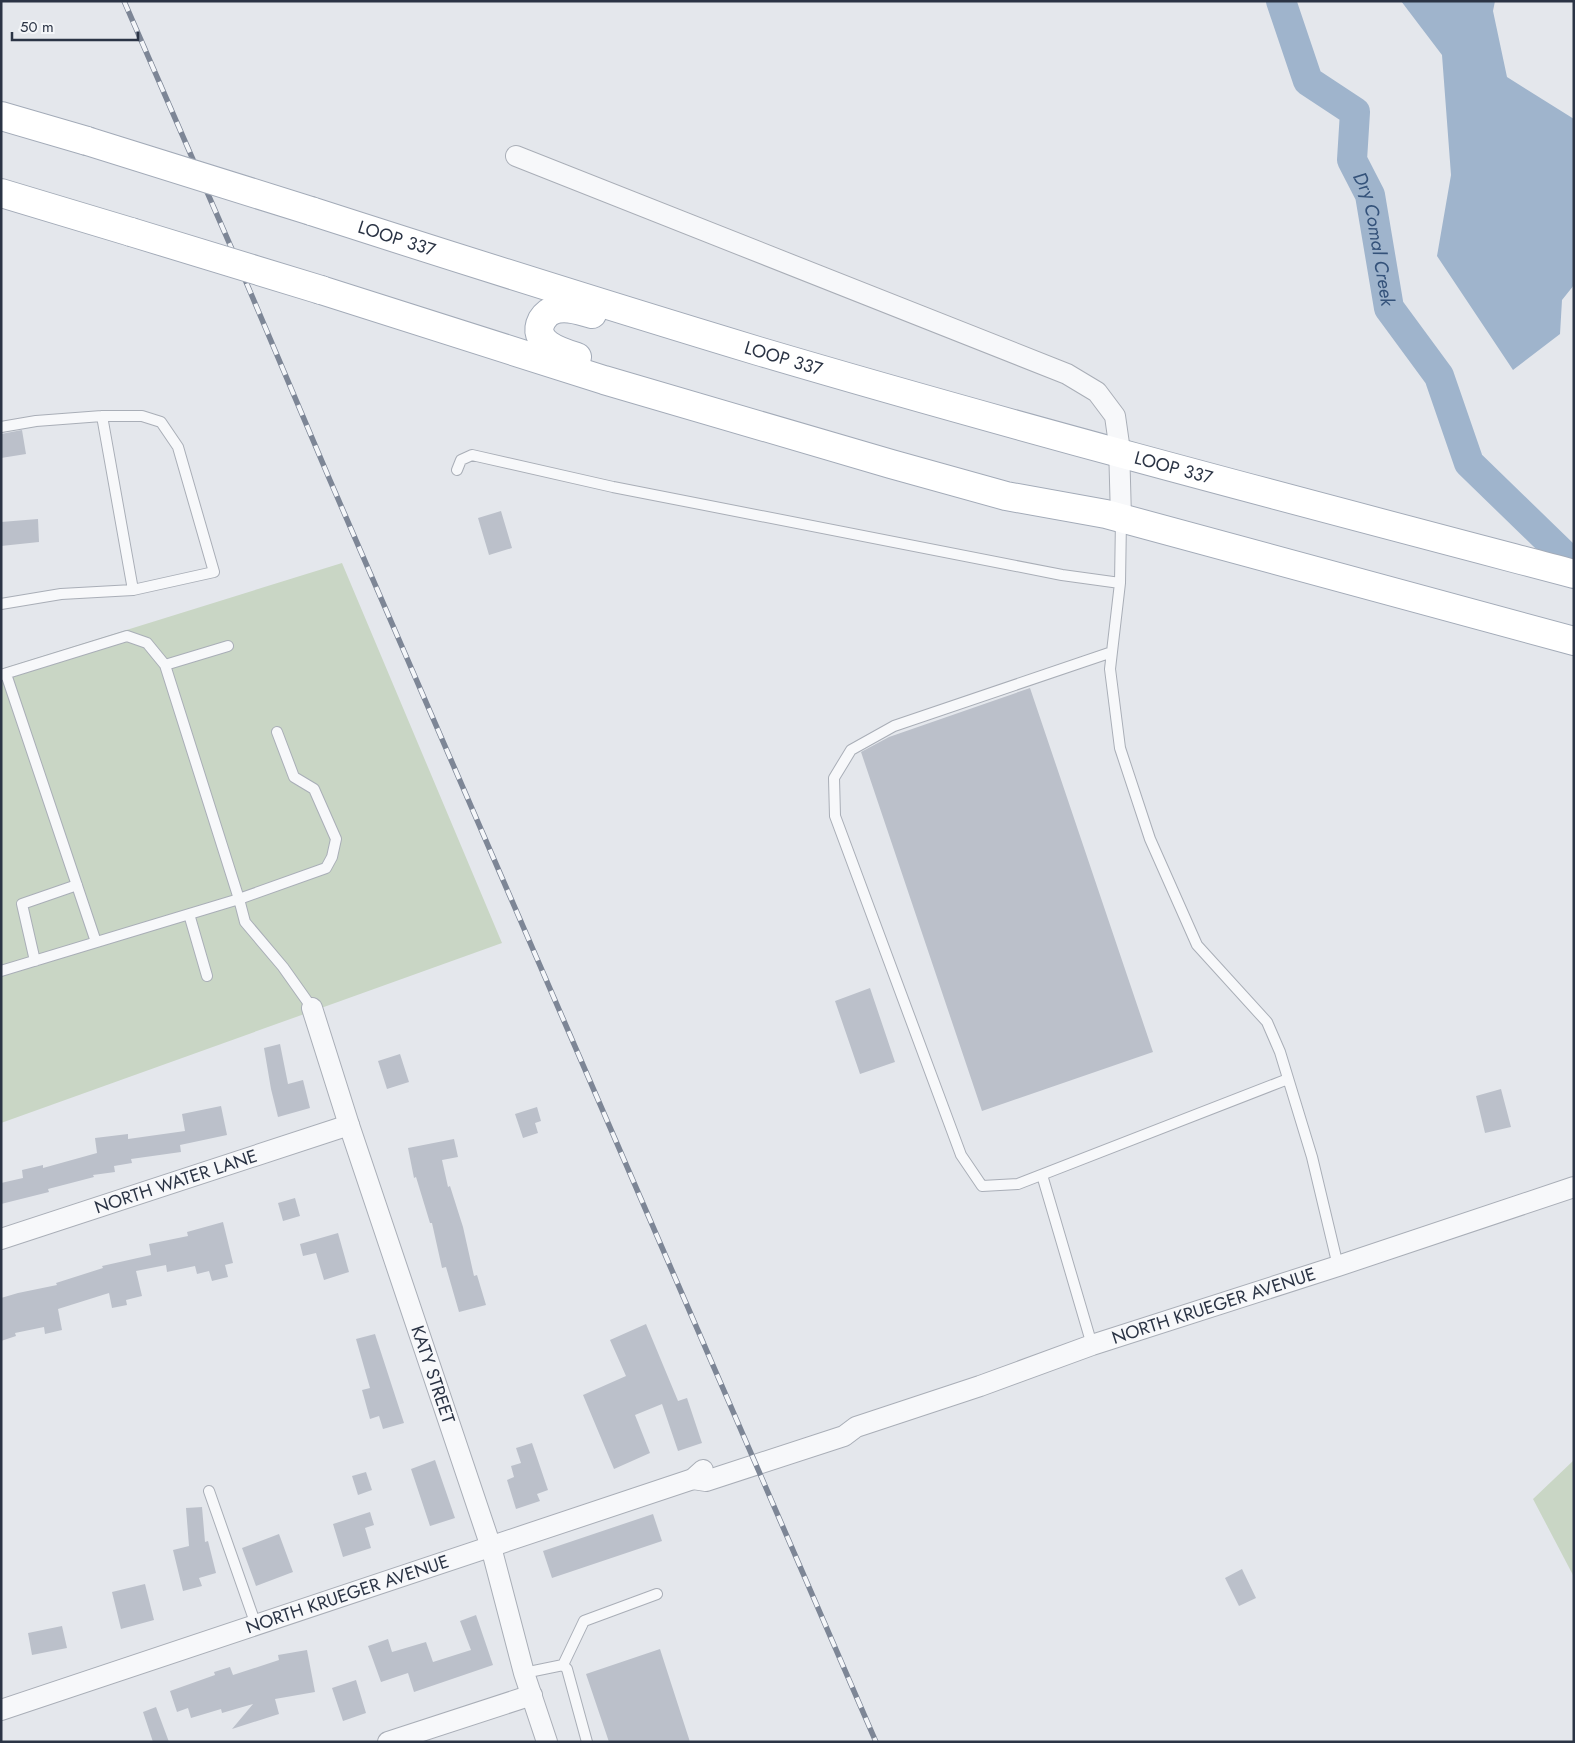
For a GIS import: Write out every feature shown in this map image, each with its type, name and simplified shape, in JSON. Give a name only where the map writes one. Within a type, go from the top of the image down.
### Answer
[{"type":"main road","name":"LOOP 337","points":[[1,116],[87,141],[577,296],[912,395],[1119,454],[1574,574]]},
{"type":"main road","points":[[1,193],[321,290],[604,380],[891,464],[1006,496],[1106,514],[1574,641]]},
{"type":"main road","points":[[891,464],[809,429],[560,352],[542,340],[540,333],[541,322],[548,313],[556,309],[568,308],[601,316],[821,382],[912,395]]},
{"type":"street","points":[[516,156],[1067,374],[1098,392],[1115,416],[1119,444],[1121,518]]},
{"type":"street","name":"KATY STREET","points":[[312,1008],[349,1125],[491,1547],[524,1673],[547,1742]]},
{"type":"street","name":"NORTH WATER LANE","points":[[1,1239],[349,1125]]},
{"type":"street","name":"NORTH KRUEGER AVENUE","points":[[1,1710],[693,1479],[703,1470],[840,1427],[856,1428],[980,1386],[1092,1345],[1338,1266],[1574,1187]]},
{"type":"street","points":[[400,1740],[532,1695]]},
{"type":"lane","points":[[1,427],[36,421],[102,416],[142,416],[160,422],[178,447],[214,572],[133,590],[61,594],[1,604]]},
{"type":"lane","points":[[102,416],[133,590]]},
{"type":"lane","points":[[457,470],[461,460],[472,456],[613,487],[1062,575],[1120,583]]},
{"type":"lane","points":[[1121,518],[1120,583],[1110,669],[1120,748],[1150,839],[1197,945],[1267,1022],[1280,1052],[1312,1157],[1338,1266]]},
{"type":"lane","points":[[96,942],[4,674],[127,636],[147,643],[165,665],[245,922],[283,967],[312,1008]]},
{"type":"lane","points":[[165,665],[228,646]]},
{"type":"lane","points":[[1112,652],[894,726],[851,750],[834,778],[835,816],[961,1155],[982,1186],[1018,1184],[1288,1079]]},
{"type":"lane","points":[[1,971],[239,899],[326,868],[332,857],[336,839],[314,789],[294,777],[277,732]]},
{"type":"lane","points":[[35,961],[22,904],[77,885]]},
{"type":"lane","points":[[189,914],[207,976]]},
{"type":"lane","points":[[1042,1175],[1092,1345]]},
{"type":"lane","points":[[209,1490],[256,1625]]},
{"type":"lane","points":[[563,1665],[584,1621],[657,1594]]},
{"type":"lane","points":[[524,1673],[563,1665]]},
{"type":"lane","points":[[563,1665],[567,1669],[587,1742]]},
{"type":"green space","points":[[342,563],[502,943],[1,1123],[1,669]]},
{"type":"green space","points":[[1574,1460],[1574,1577],[1533,1499]]},
{"type":"water","points":[[1401,1],[1495,1],[1493,11],[1507,77],[1574,119],[1574,285],[1562,300],[1560,334],[1513,370],[1437,256],[1451,175],[1442,55]]},
{"type":"building","points":[[22,430],[26,454],[1,458],[1,434]]},
{"type":"building","points":[[501,511],[512,548],[489,555],[478,518]]},
{"type":"building","points":[[38,519],[39,542],[1,546],[1,522]]},
{"type":"building","points":[[1030,688],[1153,1052],[982,1111],[861,752],[889,737]]},
{"type":"building","points":[[870,988],[895,1062],[860,1074],[835,1001]]},
{"type":"building","points":[[280,1044],[288,1084],[303,1080],[310,1108],[278,1117],[264,1048]]},
{"type":"building","points":[[400,1054],[409,1082],[387,1089],[378,1061]]},
{"type":"building","points":[[1501,1089],[1511,1127],[1485,1133],[1476,1096]]},
{"type":"building","points":[[221,1106],[227,1135],[180,1145],[181,1152],[131,1159],[132,1163],[114,1166],[115,1172],[93,1175],[94,1177],[48,1189],[49,1192],[1,1204],[1,1183],[23,1178],[22,1170],[43,1165],[43,1168],[97,1153],[95,1138],[128,1134],[128,1139],[185,1131],[182,1114]]},
{"type":"building","points":[[537,1107],[541,1121],[535,1123],[538,1133],[523,1138],[515,1114]]},
{"type":"building","points":[[454,1139],[458,1157],[442,1160],[448,1187],[450,1186],[463,1227],[474,1276],[477,1275],[486,1305],[459,1312],[446,1267],[442,1268],[432,1223],[430,1223],[416,1177],[414,1178],[408,1148]]},
{"type":"building","points":[[295,1198],[300,1216],[283,1221],[278,1203]]},
{"type":"building","points":[[223,1222],[233,1263],[225,1265],[228,1277],[212,1281],[209,1271],[197,1274],[195,1266],[167,1272],[166,1265],[136,1271],[142,1296],[126,1300],[127,1305],[112,1308],[109,1293],[58,1309],[62,1330],[45,1334],[44,1327],[15,1333],[16,1336],[1,1341],[1,1298],[57,1285],[56,1283],[103,1268],[102,1266],[151,1255],[149,1244],[188,1236],[187,1232]]},
{"type":"building","points":[[338,1233],[349,1272],[324,1280],[316,1253],[303,1256],[300,1244]]},
{"type":"building","points":[[646,1324],[678,1401],[687,1398],[702,1443],[678,1451],[662,1404],[635,1415],[650,1453],[614,1469],[583,1395],[626,1376],[610,1340]]},
{"type":"building","points":[[375,1334],[404,1423],[383,1429],[379,1416],[370,1419],[362,1390],[370,1388],[356,1339]]},
{"type":"building","points":[[532,1443],[548,1490],[537,1494],[540,1501],[516,1509],[507,1480],[514,1477],[511,1466],[521,1463],[516,1448]]},
{"type":"building","points":[[435,1460],[455,1518],[430,1526],[411,1469]]},
{"type":"building","points":[[366,1472],[372,1490],[358,1495],[352,1476]]},
{"type":"building","points":[[202,1507],[205,1542],[208,1541],[216,1573],[199,1578],[202,1586],[183,1591],[173,1550],[189,1546],[186,1508]]},
{"type":"building","points":[[370,1512],[374,1525],[365,1528],[371,1548],[343,1557],[333,1524]]},
{"type":"building","points":[[653,1514],[662,1541],[552,1578],[543,1551]]},
{"type":"building","points":[[279,1534],[293,1572],[256,1586],[242,1548]]},
{"type":"building","points":[[1242,1569],[1256,1598],[1239,1606],[1225,1578]]},
{"type":"building","points":[[145,1584],[154,1620],[121,1629],[112,1592]]},
{"type":"building","points":[[476,1615],[493,1665],[414,1692],[408,1673],[381,1682],[368,1646],[388,1639],[392,1652],[426,1642],[433,1662],[471,1650],[460,1621]]},
{"type":"building","points":[[62,1626],[67,1648],[32,1655],[28,1633]]},
{"type":"building","points":[[660,1649],[690,1742],[609,1742],[586,1674]]},
{"type":"building","points":[[307,1650],[315,1692],[275,1699],[279,1714],[232,1729],[253,1704],[222,1713],[221,1709],[191,1718],[188,1708],[177,1712],[170,1691],[215,1675],[214,1672],[230,1667],[233,1675],[279,1660],[278,1655]]},
{"type":"building","points":[[356,1680],[366,1713],[343,1721],[332,1688]]},
{"type":"building","points":[[156,1707],[169,1742],[153,1742],[143,1712]]},
{"type":"waterway","name":"Dry Comal Creek","points":[[1281,1],[1308,81],[1355,112],[1352,160],[1370,195],[1389,308],[1439,376],[1469,463],[1574,565]]},
{"type":"railway","points":[[124,1],[876,1742]]}]
